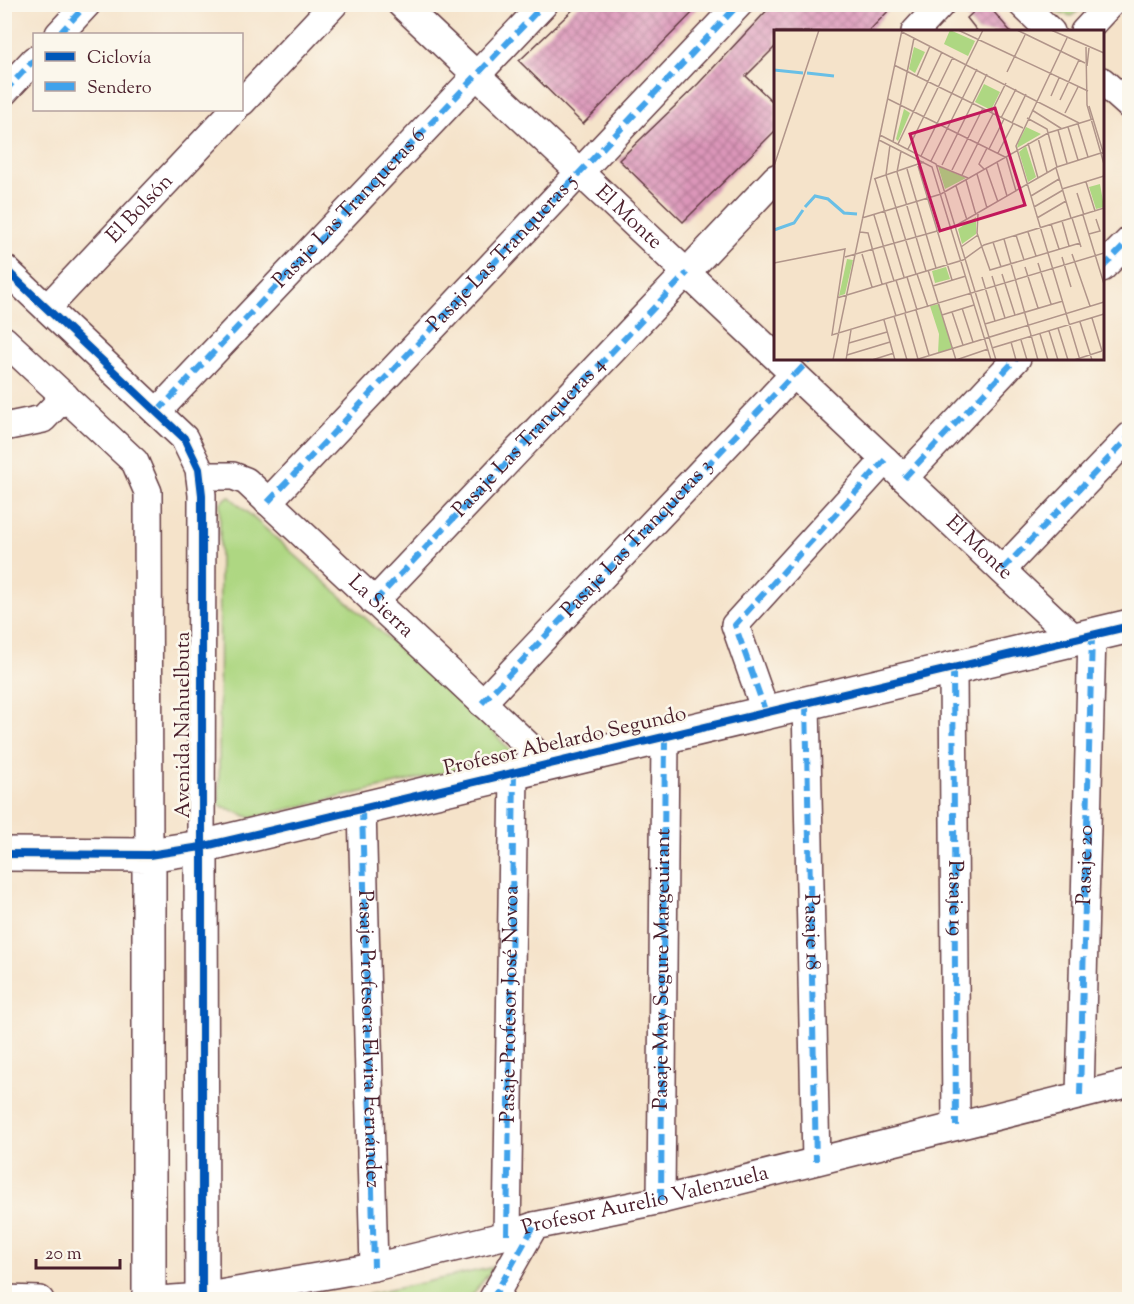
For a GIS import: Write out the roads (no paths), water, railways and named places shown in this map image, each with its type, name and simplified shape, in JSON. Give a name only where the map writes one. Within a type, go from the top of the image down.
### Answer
[{"type":"street","points":[[60,33],[87,4]]},
{"type":"street","points":[[243,101],[334,4]]},
{"type":"street","name":"El Monte","points":[[401,4],[687,273],[774,349]]},
{"type":"street","name":"Pasaje Las Tranqueras 6","points":[[158,412],[544,4]]},
{"type":"street","name":"Pasaje Las Tranqueras 5","points":[[268,502],[739,4]]},
{"type":"street","points":[[917,30],[940,4]]},
{"type":"street","points":[[1022,4],[1049,30]]},
{"type":"street","points":[[1086,30],[1110,4]]},
{"type":"street","points":[[4,92],[33,61]]},
{"type":"street","points":[[1104,83],[1130,106]]},
{"type":"street","name":"El Bolsón","points":[[47,308],[233,111]]},
{"type":"street","name":"Pasaje Las Tranqueras 4","points":[[374,602],[774,180]]},
{"type":"street","points":[[1104,266],[1130,240]]},
{"type":"street","name":"Avenida Nahuelbuta","points":[[4,268],[184,438],[200,469],[202,495],[202,1298]]},
{"type":"street","name":"Avenida Nahuelbuta","points":[[4,340],[135,462],[148,492],[149,1299]]},
{"type":"street","points":[[766,713],[735,625],[895,469],[1015,360]]},
{"type":"street","name":"El Monte","points":[[791,364],[895,469],[1002,570],[1084,637]]},
{"type":"street","name":"Pasaje Las Tranqueras 3","points":[[482,703],[791,364]]},
{"type":"street","points":[[4,427],[43,419],[65,396]]},
{"type":"street","points":[[1002,570],[1130,436]]},
{"type":"street","name":"La Sierra","points":[[200,476],[233,476],[246,482],[549,765]]},
{"type":"street","name":"Profesor Abelardo Segundo","points":[[4,854],[150,855],[201,847],[1130,626]]},
{"type":"street","name":"Pasaje 20","points":[[1080,1095],[1084,637]]},
{"type":"street","name":"Pasaje 19","points":[[953,668],[956,1126]]},
{"type":"street","name":"Pasaje 18","points":[[806,704],[816,1161]]},
{"type":"street","name":"Pasaje May Segure Margeuirant","points":[[661,1200],[664,737]]},
{"type":"street","name":"Pasaje Profesor José Novoa","points":[[507,1235],[514,773]]},
{"type":"street","name":"Pasaje Profesora Elvira Fernández","points":[[362,809],[374,1267]]},
{"type":"street","name":"Profesor Aurelio Valenzuela","points":[[158,1299],[202,1298],[374,1267],[507,1235],[534,1226],[661,1200],[1130,1083]]},
{"type":"street","points":[[492,1299],[534,1226]]},
{"type":"street","points":[[4,1299],[40,1299]]}]
